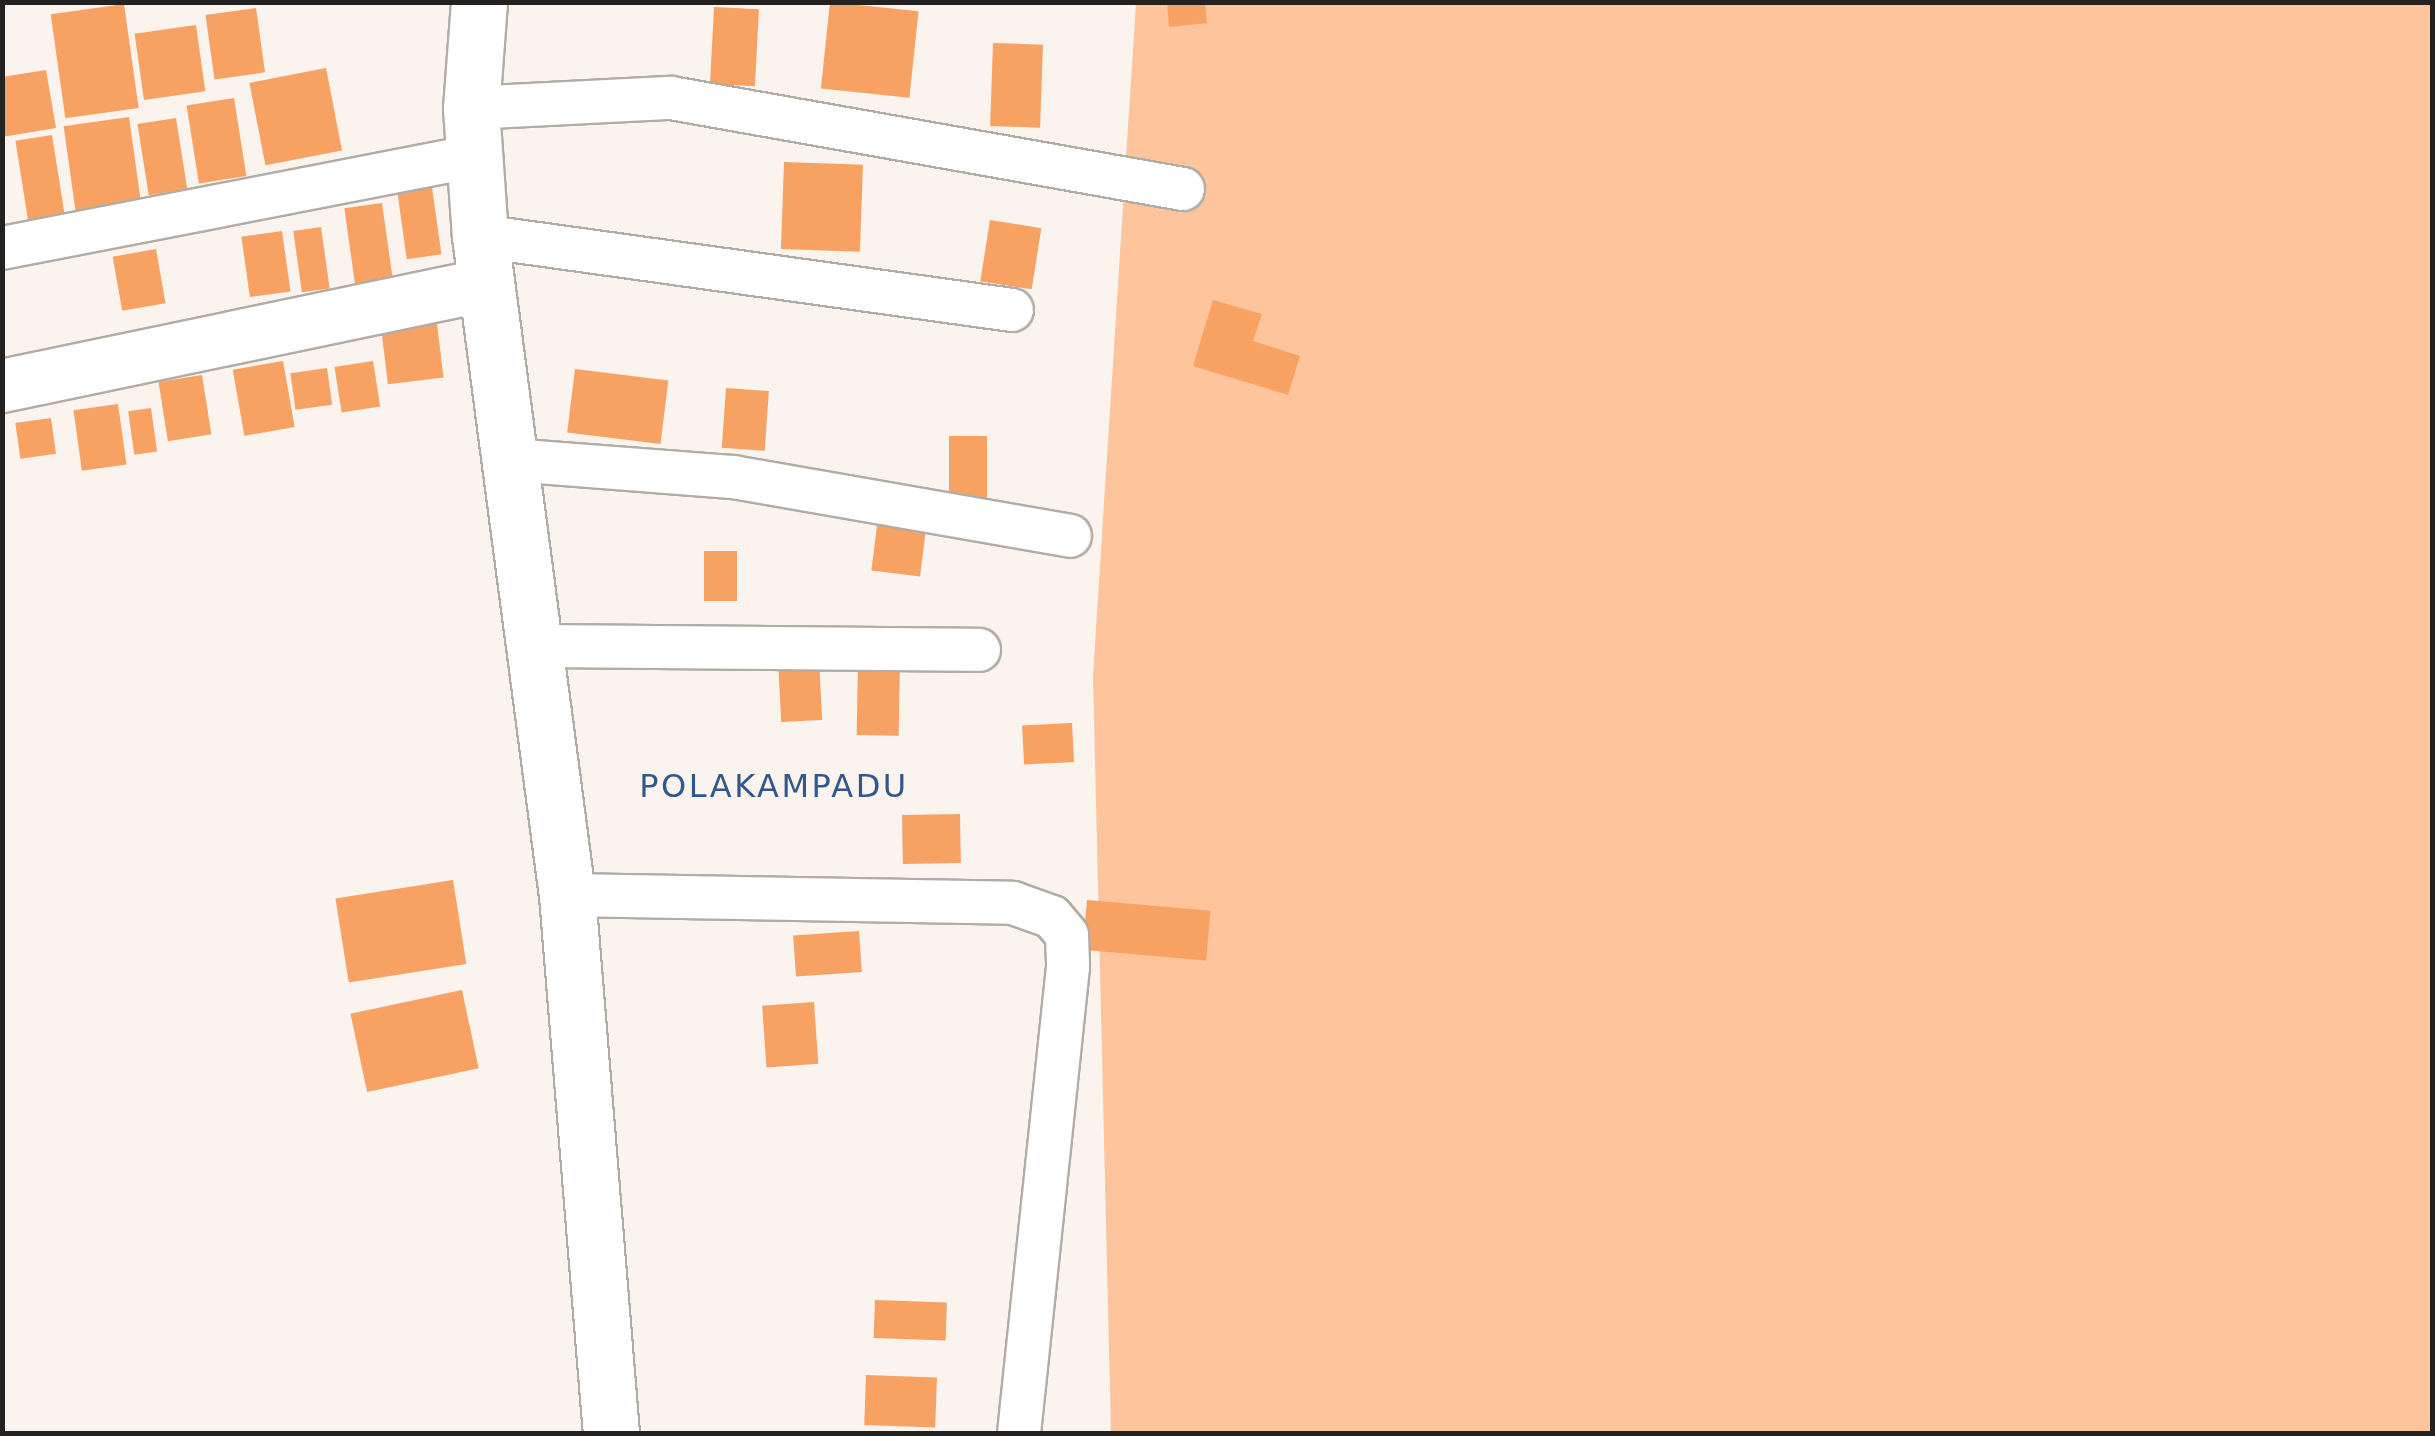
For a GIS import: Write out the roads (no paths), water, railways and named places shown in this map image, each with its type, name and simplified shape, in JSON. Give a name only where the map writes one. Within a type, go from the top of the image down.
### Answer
[{"type":"main road","points":[[479,2],[473,132],[483,261],[567,895],[612,1434]]},
{"type":"street","points":[[2,248],[473,132],[671,98],[1182,189]]},
{"type":"street","points":[[2,386],[483,261],[1012,310]]},
{"type":"street","points":[[511,460],[733,478],[1070,536]]},
{"type":"street","points":[[534,646],[979,650]]},
{"type":"street","points":[[567,895],[1014,903],[1052,917],[1066,936],[1068,967],[1019,1434]]},
{"type":"district","name":"POLAKAMPADU","points":[[774,786]]}]
